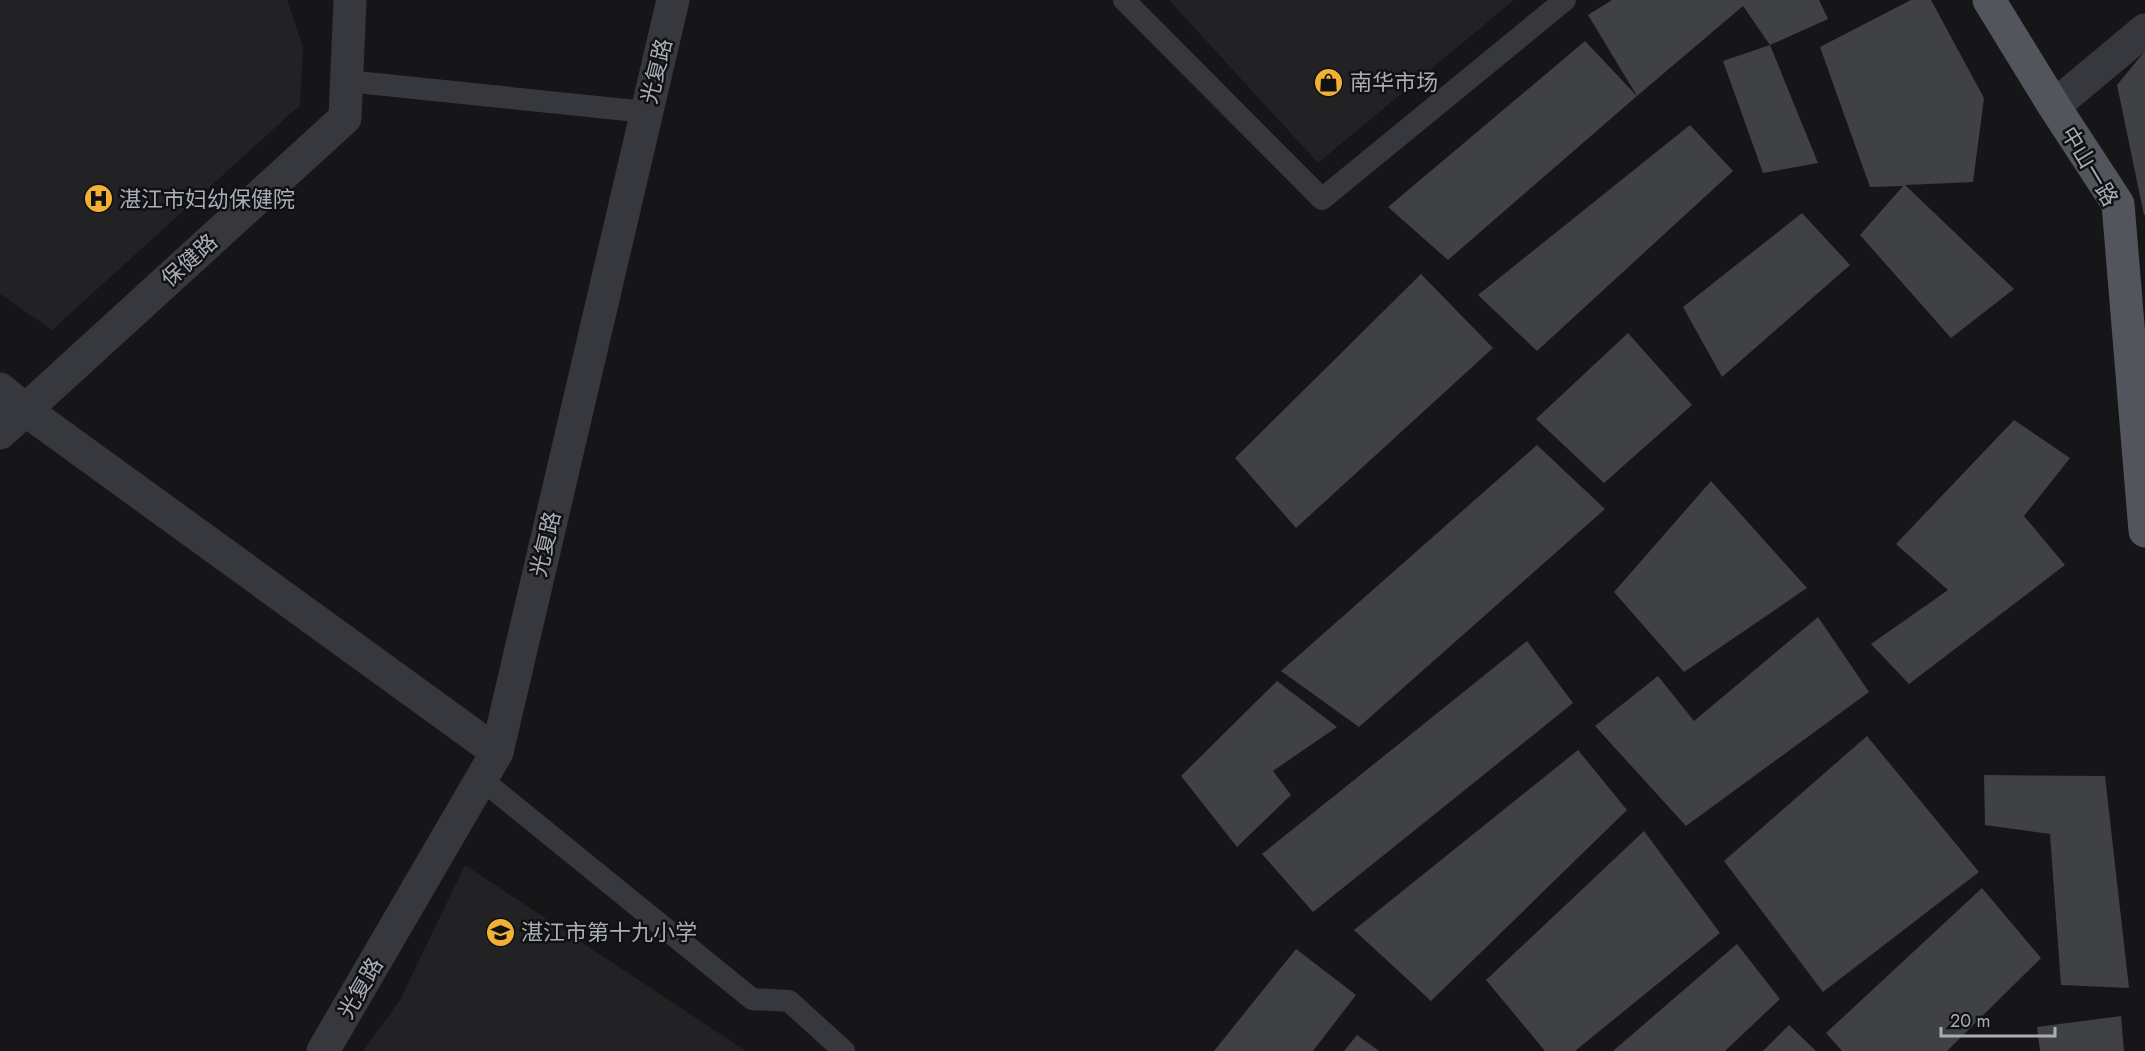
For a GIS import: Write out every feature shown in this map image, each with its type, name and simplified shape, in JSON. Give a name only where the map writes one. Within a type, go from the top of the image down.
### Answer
[{"type":"main road","name":"中山一路","points":[[1989,0],[2118,204],[2145,531]]},
{"type":"street","name":"保健路","points":[[0,434],[12,399],[345,118],[350,0]]},
{"type":"street","name":"光复路","points":[[323,1051],[489,766],[673,0]]},
{"type":"street","points":[[2054,106],[2145,30]]},
{"type":"street","points":[[12,399],[489,766]]},
{"type":"lane","points":[[1124,0],[1322,199],[1564,0]]},
{"type":"lane","points":[[347,81],[646,112]]},
{"type":"lane","points":[[489,766],[752,999],[789,1001],[844,1051]]},
{"type":"shaded area","name":"湛江市妇幼保健院","points":[[0,0],[287,0],[303,48],[300,105],[52,330],[0,294]]},
{"type":"shaded area","name":"南华市场","points":[[1169,0],[1514,0],[1318,163]]},
{"type":"shaded area","name":"湛江市第十九小学","points":[[465,865],[746,1051],[363,1051],[400,1000]]},
{"type":"building","points":[[1612,0],[1819,0],[1828,19],[1770,45],[1743,6],[1637,96],[1588,15]]},
{"type":"building","points":[[1911,0],[1931,0],[1984,98],[1973,182],[1905,185],[2014,289],[1951,338],[1860,235],[1903,186],[1870,187],[1820,47]]},
{"type":"building","points":[[1585,41],[1637,96],[1448,260],[1388,207]]},
{"type":"building","points":[[1770,45],[1818,163],[1763,173],[1723,61]]},
{"type":"building","points":[[2145,51],[2145,215],[2144,215],[2117,85]]},
{"type":"building","points":[[1690,125],[1733,171],[1537,351],[1478,295]]},
{"type":"building","points":[[1802,213],[1850,265],[1722,377],[1683,307]]},
{"type":"building","points":[[1421,274],[1493,348],[1296,528],[1235,458]]},
{"type":"building","points":[[1628,333],[1692,405],[1604,483],[1536,419]]},
{"type":"building","points":[[2014,420],[2070,458],[2024,516],[2065,565],[1909,684],[1871,644],[1948,590],[1896,544]]},
{"type":"building","points":[[1537,445],[1605,509],[1359,727],[1281,671]]},
{"type":"building","points":[[1711,481],[1807,588],[1684,672],[1614,592]]},
{"type":"building","points":[[1818,617],[1869,692],[1686,826],[1595,726],[1658,676],[1694,721]]},
{"type":"building","points":[[1527,641],[1573,703],[1313,912],[1262,854]]},
{"type":"building","points":[[1277,681],[1337,727],[1273,771],[1291,795],[1237,847],[1181,776]]},
{"type":"building","points":[[1867,736],[1979,872],[1823,992],[1724,861]]},
{"type":"building","points":[[1578,750],[1627,810],[1431,1001],[1354,930]]},
{"type":"building","points":[[1984,775],[2105,776],[2129,988],[2061,985],[2050,834],[1985,825]]},
{"type":"building","points":[[1644,831],[1720,933],[1575,1051],[1545,1051],[1486,980]]},
{"type":"building","points":[[1982,888],[2041,958],[1947,1051],[1842,1051],[1826,1033]]},
{"type":"building","points":[[1737,944],[1780,999],[1725,1051],[1613,1051]]},
{"type":"building","points":[[1296,949],[1356,995],[1313,1051],[1214,1051]]},
{"type":"building","points":[[2121,1016],[2124,1051],[2040,1051],[2037,1027]]},
{"type":"building","points":[[1789,1025],[1816,1051],[1763,1051]]},
{"type":"building","points":[[1357,1035],[1379,1051],[1344,1051]]},
{"type":"place","name":"南华市场","points":[[1329,82]]},
{"type":"place","name":"湛江市妇幼保健院","points":[[98,199]]},
{"type":"place","name":"湛江市第十九小学","points":[[500,932]]}]
